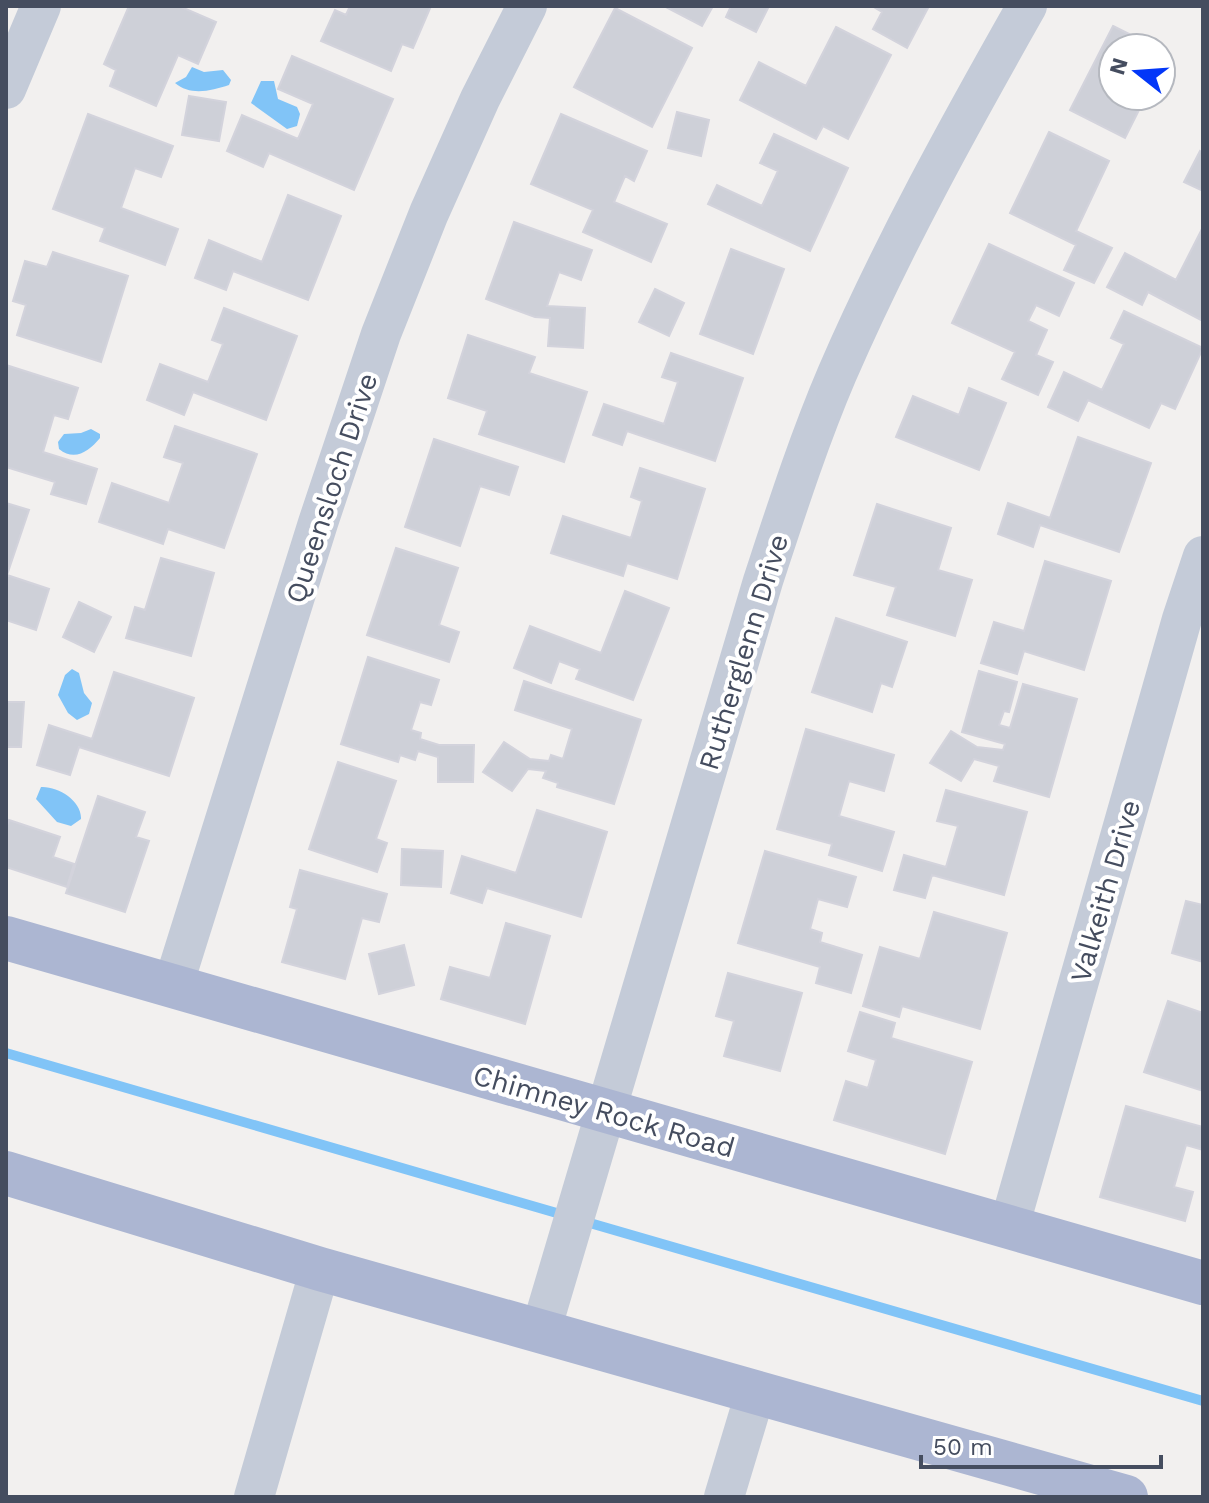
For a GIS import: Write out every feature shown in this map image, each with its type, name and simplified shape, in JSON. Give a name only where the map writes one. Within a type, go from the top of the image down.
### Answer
[{"type":"main road","name":"Chimney Rock Road","points":[[6,938],[1203,1283]]},
{"type":"main road","points":[[6,1173],[320,1269],[1126,1497]]},
{"type":"street","points":[[6,89],[41,6]]},
{"type":"street","name":"Queensloch Drive","points":[[173,986],[381,334],[429,213],[480,99],[527,6]]},
{"type":"street","name":"Rutherglenn Drive","points":[[541,1330],[763,581],[800,469],[837,375],[895,249],[1027,6]]},
{"type":"street","name":"Valkeith Drive","points":[[1009,1227],[1182,619],[1203,556]]},
{"type":"street","points":[[254,1497],[320,1269]]},
{"type":"street","points":[[724,1497],[755,1394]]},
{"type":"water","points":[[192,67],[204,72],[223,70],[231,80],[229,85],[194,91],[175,83],[186,77]]},
{"type":"water","points":[[261,81],[274,81],[278,99],[297,107],[300,114],[297,126],[287,129],[251,103]]},
{"type":"water","points":[[91,429],[100,434],[100,438],[86,451],[71,455],[59,449],[58,442],[64,434]]},
{"type":"water","points":[[72,669],[79,673],[84,693],[92,703],[89,714],[77,720],[68,713],[58,695],[65,675]]},
{"type":"water","points":[[41,787],[55,789],[68,796],[78,806],[81,819],[71,826],[57,822],[36,799]]},
{"type":"building","points":[[129,6],[179,6],[216,22],[198,64],[178,55],[156,106],[110,86],[116,70],[104,64]]},
{"type":"building","points":[[350,6],[431,6],[413,48],[402,44],[391,71],[321,41],[335,10],[346,15]]},
{"type":"building","points":[[664,6],[713,6],[702,26]]},
{"type":"building","points":[[731,6],[769,6],[756,32],[726,17]]},
{"type":"building","points":[[872,6],[929,6],[907,48],[873,29],[882,12]]},
{"type":"building","points":[[615,8],[692,48],[652,127],[574,87]]},
{"type":"building","points":[[1113,26],[1125,32],[1110,32]]},
{"type":"building","points":[[836,27],[891,55],[848,139],[823,126],[816,139],[740,100],[759,62],[806,86]]},
{"type":"building","points":[[292,56],[393,99],[354,190],[269,153],[263,167],[227,151],[242,115],[298,139],[313,104],[278,89]]},
{"type":"building","points":[[1097,57],[1097,112],[1138,112],[1125,138],[1070,110]]},
{"type":"building","points":[[189,96],[226,102],[219,141],[182,135]]},
{"type":"building","points":[[677,112],[709,120],[701,156],[668,148]]},
{"type":"building","points":[[88,114],[173,146],[161,177],[135,168],[121,208],[178,229],[165,265],[100,241],[105,228],[53,209]]},
{"type":"building","points":[[561,114],[647,151],[634,181],[625,176],[614,202],[667,224],[651,262],[583,232],[593,210],[531,184]]},
{"type":"building","points":[[1049,132],[1109,161],[1076,231],[1112,248],[1094,283],[1064,270],[1076,245],[1010,213]]},
{"type":"building","points":[[774,134],[848,168],[810,251],[708,204],[717,185],[762,206],[778,171],[760,163]]},
{"type":"building","points":[[1200,151],[1203,153],[1203,191],[1184,182]]},
{"type":"building","points":[[288,195],[341,216],[308,300],[233,271],[226,290],[195,278],[209,240],[262,262]]},
{"type":"building","points":[[514,222],[592,250],[581,280],[559,272],[547,306],[585,308],[583,348],[548,346],[550,318],[535,317],[486,299]]},
{"type":"building","points":[[1203,227],[1203,321],[1148,292],[1142,305],[1107,287],[1125,253],[1176,280]]},
{"type":"building","points":[[989,244],[1074,283],[1059,316],[1036,305],[1028,321],[1047,330],[1036,355],[1053,362],[1038,395],[1002,379],[1015,352],[952,323]]},
{"type":"building","points":[[731,249],[784,269],[753,354],[700,334]]},
{"type":"building","points":[[53,252],[128,276],[101,362],[17,335],[26,305],[13,301],[25,261],[47,267]]},
{"type":"building","points":[[655,289],[684,303],[669,336],[639,322]]},
{"type":"building","points":[[224,308],[297,336],[266,420],[193,392],[184,415],[147,400],[160,364],[208,382],[223,344],[212,340]]},
{"type":"building","points":[[1124,311],[1203,348],[1175,409],[1161,403],[1149,428],[1088,400],[1078,421],[1048,407],[1064,372],[1102,390],[1124,344],[1111,338]]},
{"type":"building","points":[[468,335],[535,357],[529,373],[587,392],[564,462],[479,434],[487,411],[448,398]]},
{"type":"building","points":[[671,353],[743,378],[715,461],[627,431],[622,445],[593,435],[604,404],[664,424],[678,382],[662,377]]},
{"type":"building","points":[[6,365],[78,388],[68,419],[54,415],[43,452],[97,469],[86,504],[51,494],[55,482],[6,467]]},
{"type":"building","points":[[969,388],[1006,403],[979,470],[896,437],[913,396],[959,415]]},
{"type":"building","points":[[175,426],[257,454],[224,548],[168,529],[163,544],[99,522],[112,483],[169,503],[183,463],[164,457]]},
{"type":"building","points":[[1078,437],[1151,463],[1119,552],[1040,525],[1033,547],[998,534],[1008,503],[1050,518]]},
{"type":"building","points":[[434,439],[518,467],[509,495],[480,486],[460,546],[405,527]]},
{"type":"building","points":[[640,468],[705,489],[677,579],[627,563],[623,576],[551,553],[563,516],[631,538],[642,501],[631,497]]},
{"type":"building","points":[[6,503],[29,510],[7,575],[49,589],[36,630],[6,620]]},
{"type":"building","points":[[877,504],[951,528],[938,570],[972,580],[955,636],[887,615],[896,587],[854,575]]},
{"type":"building","points":[[396,548],[458,568],[439,625],[459,632],[449,662],[367,635]]},
{"type":"building","points":[[161,558],[214,573],[191,656],[126,638],[135,607],[145,610]]},
{"type":"building","points":[[1045,561],[1111,581],[1084,670],[1024,651],[1017,674],[981,663],[994,622],[1024,631]]},
{"type":"building","points":[[625,591],[669,608],[633,700],[576,679],[580,669],[559,661],[551,683],[514,668],[530,626],[601,653]]},
{"type":"building","points":[[79,602],[111,617],[94,652],[63,637]]},
{"type":"building","points":[[836,618],[907,642],[892,687],[881,683],[872,712],[812,692]]},
{"type":"building","points":[[368,657],[439,680],[431,705],[420,702],[411,730],[421,733],[420,739],[439,745],[474,745],[473,782],[438,782],[438,757],[418,751],[415,760],[400,755],[398,762],[341,744]]},
{"type":"building","points":[[979,671],[1017,682],[1009,712],[1004,711],[999,725],[1010,728],[1023,684],[1077,699],[1049,797],[994,781],[999,766],[974,759],[961,781],[930,763],[951,731],[977,747],[1003,750],[1005,744],[962,732]]},
{"type":"building","points":[[114,672],[194,698],[169,776],[79,747],[70,775],[37,765],[49,725],[92,739]]},
{"type":"building","points":[[524,681],[641,720],[614,804],[557,787],[558,783],[543,778],[546,771],[528,769],[512,791],[483,772],[504,742],[530,759],[549,761],[551,755],[563,759],[572,729],[515,710]]},
{"type":"building","points":[[6,702],[24,702],[21,747],[6,747]]},
{"type":"building","points":[[806,729],[894,755],[884,791],[849,781],[839,816],[894,832],[882,871],[829,855],[832,844],[777,829]]},
{"type":"building","points":[[338,762],[396,781],[376,839],[387,843],[377,872],[309,849]]},
{"type":"building","points":[[946,790],[1027,812],[1004,895],[932,875],[925,898],[894,890],[904,855],[946,867],[958,826],[937,821]]},
{"type":"building","points":[[98,796],[145,812],[136,837],[149,841],[125,912],[66,893]]},
{"type":"building","points":[[537,810],[607,832],[581,917],[487,888],[482,903],[451,893],[462,856],[516,873]]},
{"type":"building","points":[[9,820],[60,837],[53,857],[74,864],[67,887],[6,867],[6,828]]},
{"type":"building","points":[[402,849],[443,851],[441,887],[401,885]]},
{"type":"building","points":[[765,851],[856,877],[847,907],[818,899],[810,929],[822,933],[820,942],[862,955],[851,993],[816,983],[820,967],[738,943]]},
{"type":"building","points":[[300,870],[387,894],[379,922],[362,918],[345,979],[282,962],[297,909],[290,907]]},
{"type":"building","points":[[1186,901],[1203,905],[1203,962],[1172,953]]},
{"type":"building","points":[[934,912],[1007,933],[980,1029],[902,1006],[899,1017],[863,1006],[880,947],[920,959]]},
{"type":"building","points":[[506,923],[550,936],[525,1024],[441,999],[450,967],[490,978]]},
{"type":"building","points":[[404,945],[414,985],[379,994],[369,954]]},
{"type":"building","points":[[728,973],[802,993],[780,1071],[724,1056],[734,1021],[716,1016]]},
{"type":"building","points":[[1168,1001],[1203,1013],[1203,1091],[1144,1072]]},
{"type":"building","points":[[860,1012],[895,1023],[891,1038],[972,1062],[945,1154],[834,1120],[846,1081],[868,1088],[876,1060],[848,1051]]},
{"type":"building","points":[[1126,1106],[1203,1127],[1203,1150],[1186,1145],[1174,1187],[1193,1192],[1185,1221],[1100,1197]]},
{"type":"waterway","points":[[6,1053],[567,1216]]},
{"type":"waterway","points":[[583,1221],[1203,1401]]}]
